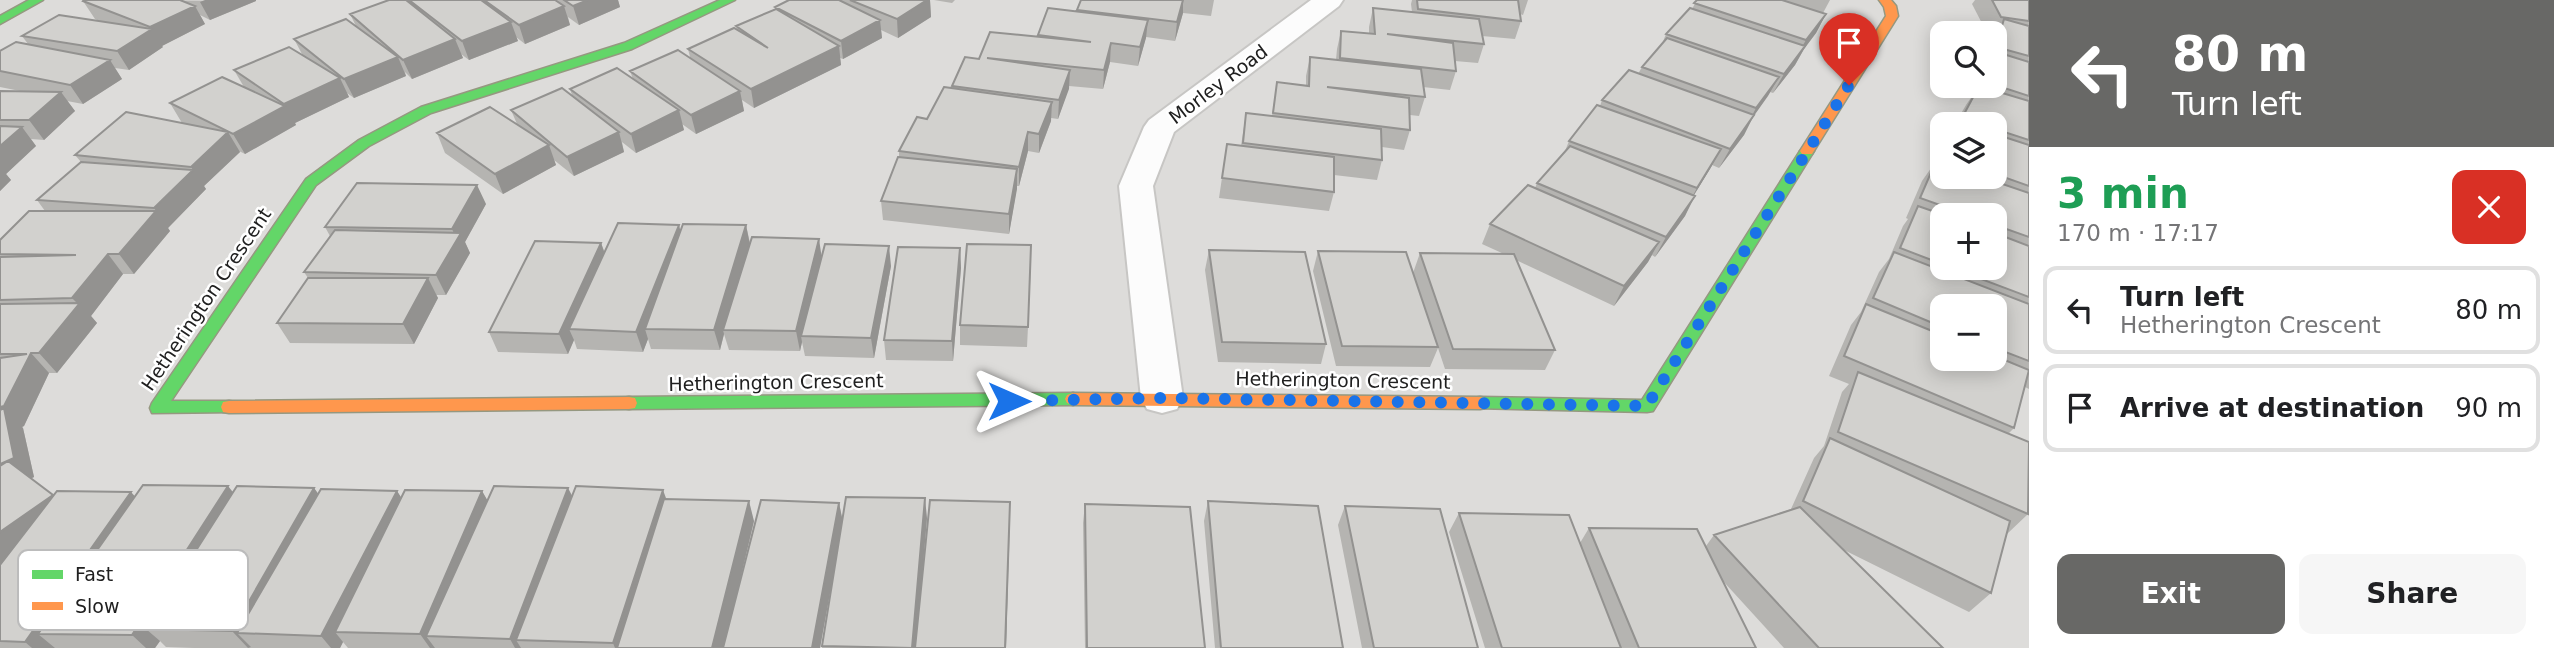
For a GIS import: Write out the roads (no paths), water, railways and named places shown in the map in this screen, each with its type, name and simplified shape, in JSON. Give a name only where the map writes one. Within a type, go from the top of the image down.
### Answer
[{"type":"street","points":[[0,20],[37,0]]},
{"type":"street","name":"Hetherington Crescent","points":[[729,0],[628,46],[426,110],[364,143],[311,181],[158,408],[1162,398],[1647,406],[1892,16],[1890,6],[1885,0]]},
{"type":"street","name":"Morley Road","points":[[1162,398],[1136,186],[1160,127],[1329,0]]}]
